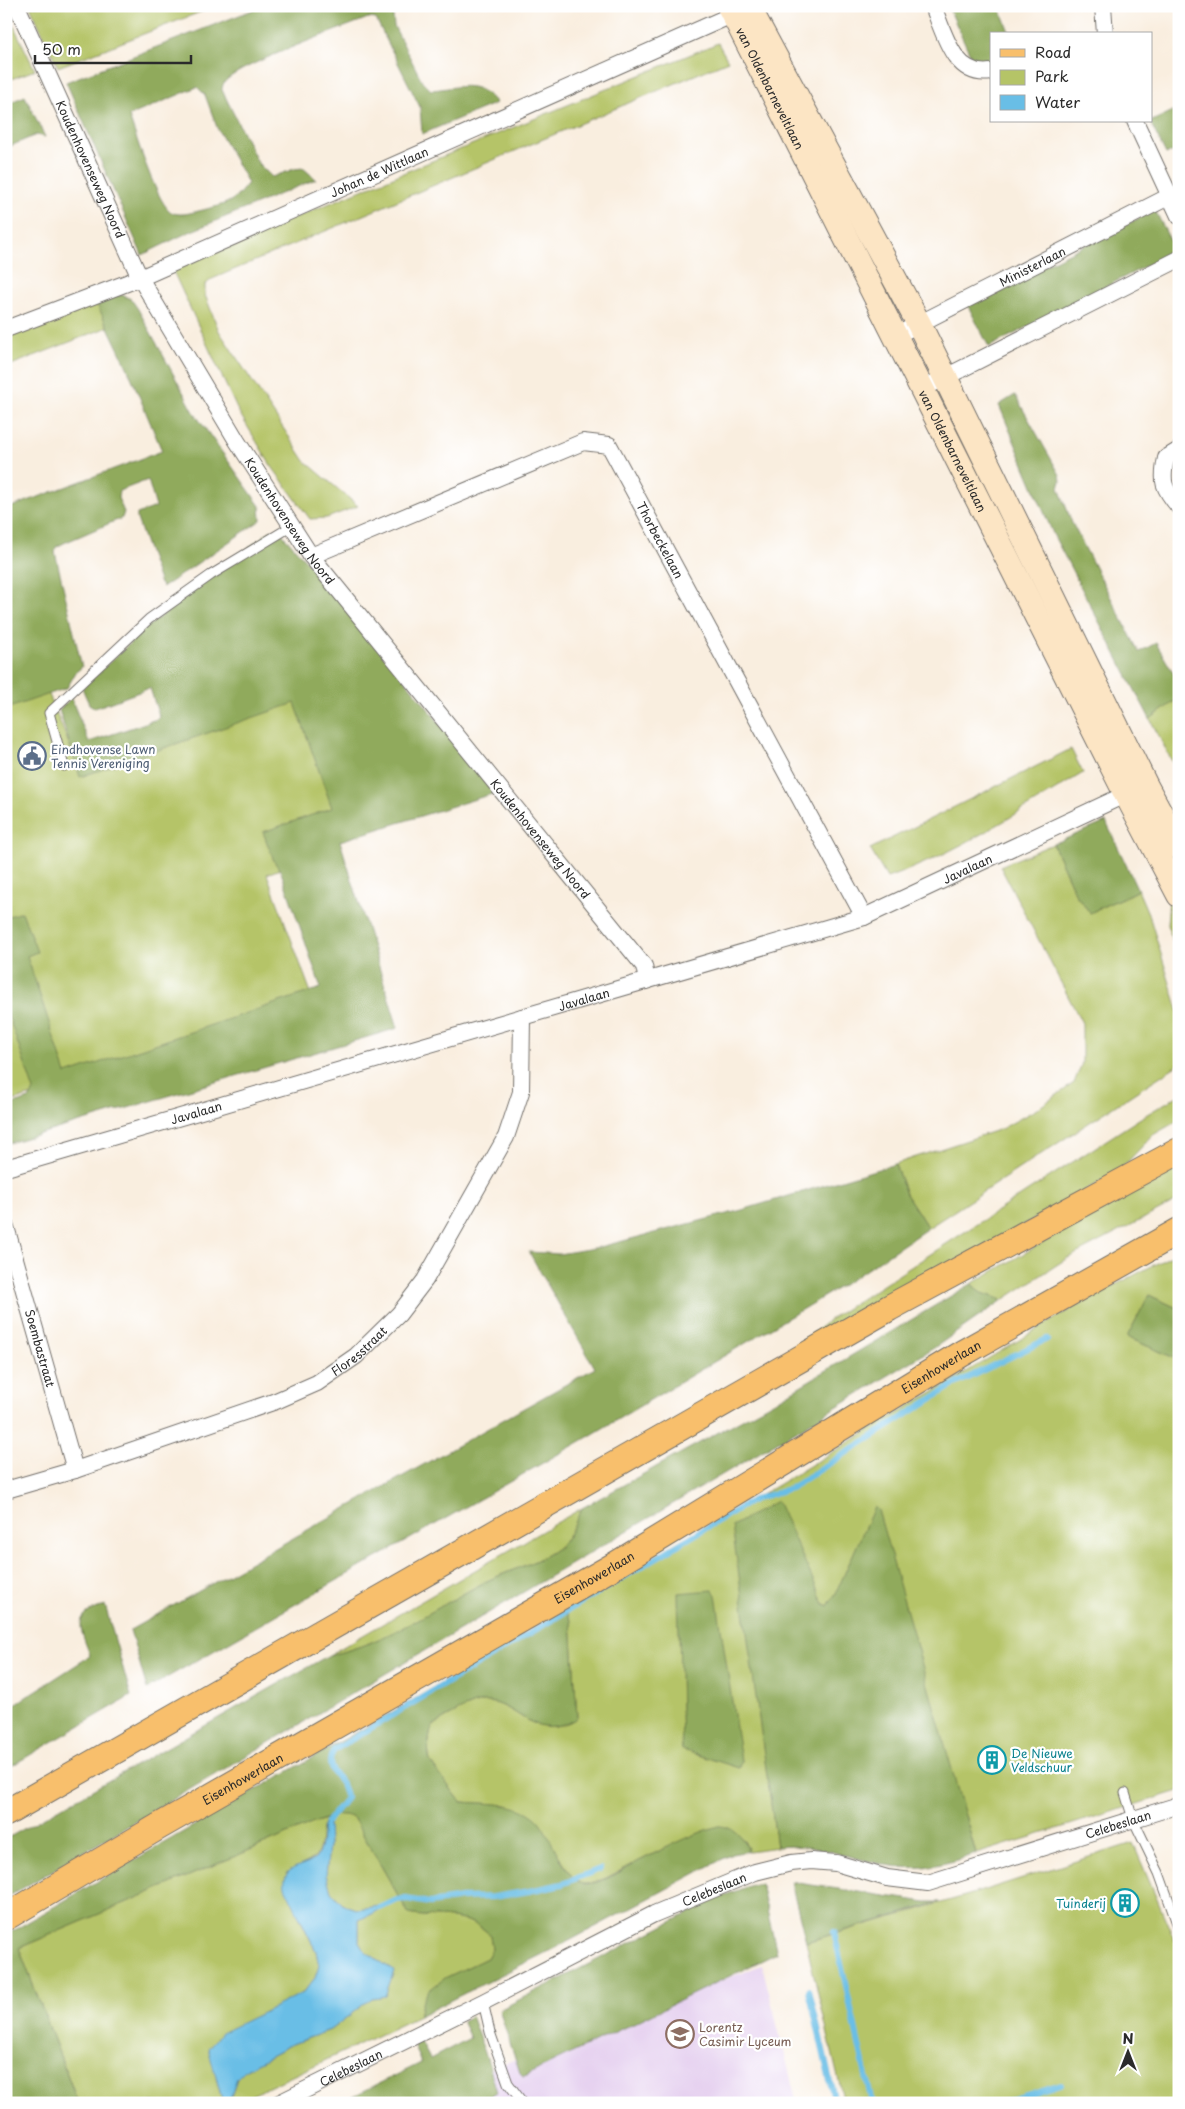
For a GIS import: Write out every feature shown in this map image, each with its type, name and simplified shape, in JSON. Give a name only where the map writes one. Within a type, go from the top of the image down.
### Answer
[{"type":"main road","name":"van Oldenbarneveltlaan","points":[[739,9],[919,324],[946,377],[1136,790],[1179,895]]},
{"type":"main road","name":"van Oldenbarneveltlaan","points":[[739,9],[922,389],[1136,790],[1179,847]]},
{"type":"main road","points":[[6,1813],[889,1308],[1179,1151]]},
{"type":"main road","name":"Eisenhowerlaan","points":[[6,1917],[166,1822],[612,1566],[961,1354],[1179,1231]]},
{"type":"street","name":"Koudenhovenseweg Noord","points":[[17,6],[140,278],[237,441],[311,556],[644,966],[647,981]]},
{"type":"street","points":[[932,6],[952,52],[967,70],[990,72]]},
{"type":"street","points":[[1103,6],[1106,32]]},
{"type":"street","name":"Johan de Wittlaan","points":[[6,329],[140,278],[739,9]]},
{"type":"street","points":[[1135,122],[1168,197],[1179,216]]},
{"type":"street","name":"Ministerlaan","points":[[895,336],[1168,197]]},
{"type":"street","points":[[922,389],[1179,259]]},
{"type":"street","name":"Thorbeckelaan","points":[[311,556],[583,442],[609,445],[864,917]]},
{"type":"street","points":[[1179,450],[1166,458],[1162,477],[1166,492],[1179,507]]},
{"type":"street","name":"Javalaan","points":[[6,1168],[864,917],[1136,790]]},
{"type":"street","name":"Floresstraat","points":[[6,1490],[75,1470],[276,1401],[317,1384],[356,1356],[400,1314],[426,1280],[506,1137],[521,1092],[522,1017]]},
{"type":"street","name":"Soembastraat","points":[[6,1227],[75,1470]]},
{"type":"street","name":"Celebeslaan","points":[[279,2103],[483,2002],[654,1914],[755,1872],[791,1863],[811,1861],[836,1863],[907,1882],[928,1883],[1179,1805]]},
{"type":"lane","points":[[64,766],[49,714],[149,619],[211,576],[292,526]]},
{"type":"lane","points":[[1125,1792],[1133,1818],[1159,1873],[1179,1929]]},
{"type":"lane","points":[[483,2002],[490,2032],[508,2083],[523,2103]]},
{"type":"shaded area","name":"Lorentz Casimir Lyceum","points":[[762,1965],[797,2103],[401,2103]]},
{"type":"green space","points":[[30,6],[216,6],[58,67]]},
{"type":"green space","points":[[263,6],[396,6],[393,16],[394,26],[422,81],[431,90],[474,87],[489,95],[496,103],[422,134],[420,107],[376,19],[368,18],[247,67],[224,83],[222,90],[258,163],[272,177],[294,169],[303,168],[316,179],[187,233],[142,255],[66,82]],"holes":[[[197,87],[205,95],[218,130],[248,183],[229,202],[188,213],[173,213],[167,208],[154,185],[129,116]]]},
{"type":"green space","points":[[948,6],[999,6],[1009,32],[990,32],[990,64],[974,62]]},
{"type":"green space","points":[[6,10],[35,70],[6,81]]},
{"type":"green space","points":[[718,43],[728,61],[212,279],[205,285],[205,295],[219,331],[305,461],[358,506],[327,518],[310,519],[270,464],[237,409],[172,269],[190,259]]},
{"type":"green space","points":[[25,96],[45,137],[36,135],[6,148],[6,104]]},
{"type":"green space","points":[[1179,108],[1179,150],[1166,154],[1150,122]]},
{"type":"green space","points":[[1155,210],[1174,248],[1171,253],[989,347],[967,304]]},
{"type":"green space","points":[[122,295],[131,299],[138,309],[195,414],[260,506],[261,520],[163,587],[160,584],[137,519],[137,514],[156,507],[148,480],[119,491],[118,498],[124,512],[122,518],[56,547],[55,552],[82,667],[76,672],[67,688],[6,709],[6,509],[162,451],[127,367],[95,300],[106,296]]},
{"type":"green space","points":[[95,300],[108,327],[6,367],[6,333]]},
{"type":"green space","points":[[1015,395],[1060,475],[1059,488],[1072,523],[1139,652],[1156,643],[1179,683],[1179,698],[1150,719],[1054,536],[999,405]]},
{"type":"green space","points":[[278,529],[353,614],[495,793],[340,841],[398,1028],[6,1144],[6,1106],[29,1099],[34,1091],[6,1009],[6,917],[22,912],[37,952],[27,956],[66,1074],[321,988],[281,872],[274,861],[263,832],[332,808],[295,703],[80,777],[59,710],[71,698],[89,742],[157,719],[159,716],[150,688],[95,708],[89,704],[82,688],[147,627],[270,531]]},
{"type":"green space","points":[[48,692],[80,771],[302,700],[345,831],[272,853],[280,869],[267,874],[317,1009],[6,1103],[6,706]]},
{"type":"green space","points":[[1179,698],[1179,775],[1150,719]]},
{"type":"green space","points":[[1071,749],[1083,773],[963,844],[938,857],[887,878],[870,849]]},
{"type":"green space","points":[[1106,822],[1138,890],[1090,913],[1076,895],[1053,844]]},
{"type":"green space","points":[[1053,844],[1076,895],[1090,913],[1138,890],[1150,918],[1179,1013],[1179,1064],[928,1228],[906,1194],[895,1164],[1001,1129],[1037,1109],[1074,1083],[1082,1063],[1082,1023],[1000,866]]},
{"type":"green space","points":[[1169,899],[1179,918],[1179,957],[1167,925]]},
{"type":"green space","points":[[1179,1095],[1179,1120],[1153,1135],[1118,1172],[775,1363],[832,1318]]},
{"type":"green space","points":[[895,1164],[906,1194],[928,1228],[843,1285],[583,1440],[147,1689],[130,1630],[595,1368],[529,1252],[559,1254],[600,1247],[742,1210]]},
{"type":"green space","points":[[1179,1164],[1179,1200],[1066,1259],[1003,1300],[982,1293],[971,1284]]},
{"type":"green space","points":[[1179,1252],[1179,1309],[1149,1295],[1127,1337],[1179,1360],[1179,1791],[976,1854],[966,1818],[836,1593],[828,1606],[824,1604],[757,1701],[777,1847],[749,1851],[743,1839],[665,1848],[606,1878],[589,1884],[582,1884],[572,1877],[559,1856],[507,1805],[461,1802],[431,1763],[428,1747],[431,1731],[435,1724],[476,1704],[489,1702],[499,1704],[540,1725],[560,1725],[573,1720],[577,1717],[571,1621],[566,1612],[1086,1300]],"holes":[[[679,1593],[739,1768],[682,1749]]]},
{"type":"green space","points":[[971,1284],[982,1293],[1003,1300],[934,1348],[808,1424],[6,1898],[6,1839],[329,1655],[350,1650],[390,1634],[485,1582],[554,1551],[565,1541],[582,1508],[782,1397]]},
{"type":"green space","points":[[1149,1295],[1179,1309],[1179,1360],[1127,1337]]},
{"type":"green space","points":[[777,1501],[824,1604],[828,1606],[836,1593],[874,1507],[878,1510],[976,1854],[935,1865],[915,1868],[879,1864],[821,1849],[792,1846],[777,1847],[732,1526]]},
{"type":"green space","points":[[582,1508],[565,1541],[554,1551],[485,1582],[390,1634],[350,1650],[329,1655]]},
{"type":"green space","points":[[713,1590],[716,1595],[741,1761],[739,1768],[682,1750],[678,1593]]},
{"type":"green space","points":[[105,1605],[131,1696],[6,1769],[6,1710],[90,1656],[82,1634],[81,1623],[86,1614]]},
{"type":"green space","points":[[566,1612],[571,1621],[577,1717],[567,1723],[549,1726],[531,1722],[499,1704],[483,1702],[469,1706],[435,1724],[431,1731],[428,1747],[429,1757],[439,1774],[461,1802],[512,1806],[530,1814],[543,1827],[573,1877],[579,1882],[586,1884],[605,1879],[676,1843],[718,1826],[733,1830],[749,1851],[732,1854],[571,1940],[419,2016],[422,2003],[428,1991],[445,1978],[487,1958],[492,1949],[490,1935],[482,1928],[463,1920],[409,1914],[354,1819],[344,1815],[327,1818],[19,1948],[78,2103],[6,2103],[6,1935]]},
{"type":"green space","points":[[347,1814],[354,1819],[409,1914],[452,1918],[472,1923],[481,1928],[490,1935],[492,1949],[487,1958],[445,1978],[422,2003],[419,2016],[235,2103],[229,2103],[237,2078],[246,2069],[287,2046],[330,2030],[372,1998],[385,1996],[394,1971],[365,1951],[359,1942],[359,1920],[380,1909],[380,1906],[357,1909],[343,1905],[331,1891],[326,1875],[329,1845],[328,1823],[322,1827],[319,1847],[314,1858],[287,1873],[300,1919],[316,1951],[319,1966],[315,1978],[303,1993],[283,2004],[216,2078],[223,2103],[78,2103],[19,1948],[311,1824]]},
{"type":"green space","points":[[1133,1843],[1179,1951],[1179,2103],[844,2103],[806,1942],[972,1894]]},
{"type":"green space","points":[[791,1882],[926,1902],[940,1902],[806,1942]]},
{"type":"green space","points":[[754,1884],[761,1884],[777,1953],[527,2075],[523,2076],[520,2073],[499,2010],[720,1897]]},
{"type":"green space","points":[[471,2016],[487,2058],[497,2092],[478,2103],[339,2103],[421,2063],[413,2045],[421,2042],[430,2059],[470,2038],[462,2021]]},
{"type":"water","points":[[324,1822],[328,1823],[329,1845],[326,1875],[331,1891],[343,1905],[357,1909],[380,1906],[381,1909],[359,1920],[359,1942],[365,1951],[394,1971],[385,1996],[372,1998],[330,2030],[287,2046],[246,2069],[237,2078],[229,2103],[223,2103],[208,2048],[221,2033],[303,1993],[315,1978],[319,1966],[316,1951],[285,1887],[285,1880],[290,1870],[312,1861],[316,1857],[320,1849]]},
{"type":"waterway","points":[[327,1822],[346,1798],[345,1791],[330,1764],[334,1750],[753,1500],[791,1488],[955,1384],[1047,1339]]},
{"type":"waterway","points":[[380,1908],[397,1900],[406,1899],[430,1903],[461,1898],[494,1897],[529,1891],[562,1884],[600,1869]]},
{"type":"waterway","points":[[834,1932],[872,2103]]},
{"type":"waterway","points":[[809,1990],[835,2103]]},
{"type":"waterway","points":[[1001,2103],[1061,2084]]},
{"type":"place","name":"Eindhovense Lawn Tennis Vereniging","points":[[32,756]]},
{"type":"place","name":"De Nieuwe Veldschuur","points":[[992,1760]]},
{"type":"place","name":"Tuinderij","points":[[1125,1903]]},
{"type":"place","name":"Lorentz Casimir Lyceum","points":[[680,2034]]}]
